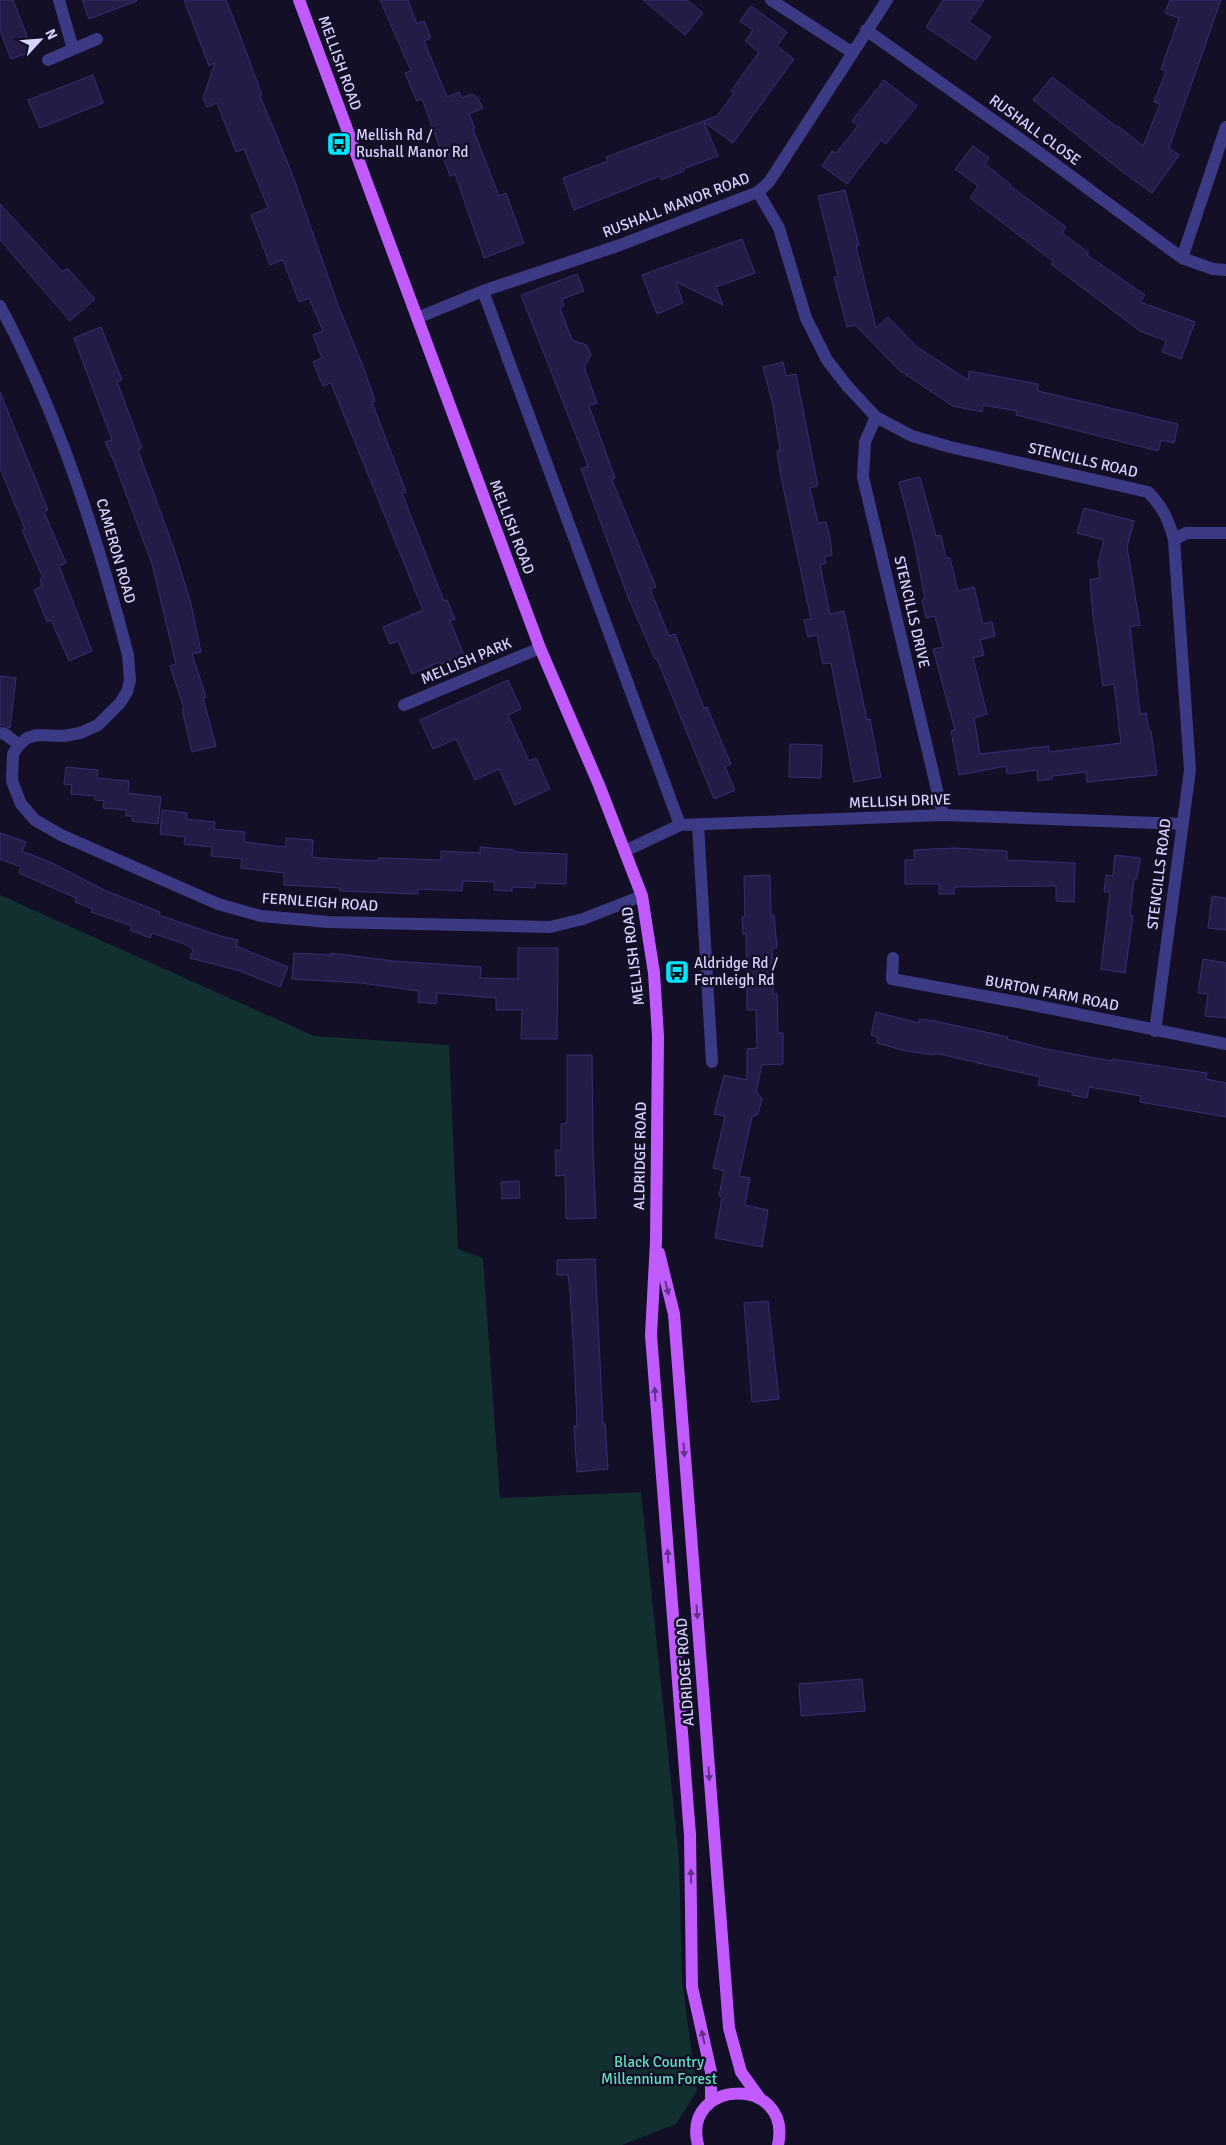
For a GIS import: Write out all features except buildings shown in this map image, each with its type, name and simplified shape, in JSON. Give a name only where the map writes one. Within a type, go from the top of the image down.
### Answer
[{"type":"main road","name":"MELLISH ROAD","points":[[299,0],[540,648],[625,850],[642,896],[654,973],[658,1072]]},
{"type":"main road","name":"ALDRIDGE ROAD","points":[[658,1072],[656,1241],[651,1335],[690,1835],[692,1987],[711,2072],[711,2102]]},
{"type":"main road","name":"ALDRIDGE ROAD","points":[[656,1241],[674,1314],[729,2028],[741,2072],[759,2097],[771,2108],[778,2121],[780,2132],[778,2145]]},
{"type":"main road","points":[[698,2145],[697,2124],[711,2102],[730,2093],[744,2093],[759,2097]]},
{"type":"street","points":[[59,0],[73,48]]},
{"type":"street","points":[[772,0],[853,53]]},
{"type":"street","name":"RUSHALL MANOR ROAD","points":[[417,318],[482,290],[620,246],[758,192],[769,182],[887,0]]},
{"type":"street","name":"RUSHALL CLOSE","points":[[866,30],[1038,151],[1182,258],[1212,269],[1226,270]]},
{"type":"street","points":[[48,60],[73,48],[98,40]]},
{"type":"street","points":[[1182,258],[1226,127]]},
{"type":"street","name":"STENCILLS ROAD","points":[[758,192],[779,228],[806,318],[827,360],[848,387],[876,417],[912,436],[950,447],[1148,492],[1160,504],[1170,521],[1174,540],[1190,770],[1155,1031]]},
{"type":"street","points":[[482,290],[680,825]]},
{"type":"street","name":"CAMERON ROAD","points":[[0,306],[22,348],[57,426],[88,512],[128,656],[130,680],[120,703],[98,725],[80,733],[63,736],[37,735],[27,738],[19,745]]},
{"type":"street","name":"STENCILLS DRIVE","points":[[876,417],[865,442],[863,477],[943,815]]},
{"type":"street","points":[[1174,540],[1186,533],[1226,533]]},
{"type":"street","name":"MELLISH PARK","points":[[404,705],[540,648]]},
{"type":"street","points":[[0,733],[5,734],[19,745]]},
{"type":"street","name":"FERNLEIGH ROAD","points":[[19,745],[13,754],[12,781],[20,804],[35,820],[61,835],[218,904],[261,916],[328,922],[550,926],[583,919],[642,896]]},
{"type":"street","name":"MELLISH DRIVE","points":[[625,850],[680,825],[943,815],[1182,824]]},
{"type":"street","points":[[698,825],[712,1062]]},
{"type":"street","name":"BURTON FARM ROAD","points":[[893,958],[892,979],[1226,1044]]},
{"type":"green space","name":"Black Country Millennium Forest","points":[[0,895],[314,1036],[449,1045],[458,1249],[483,1258],[500,1498],[641,1492],[679,1858],[682,1980],[697,2091],[676,2124],[622,2145],[0,2145]]},
{"type":"place","name":"Mellish Rd / Rushall Manor Rd","points":[[339,144]]},
{"type":"place","name":"Aldridge Rd / Fernleigh Rd","points":[[677,972]]}]
